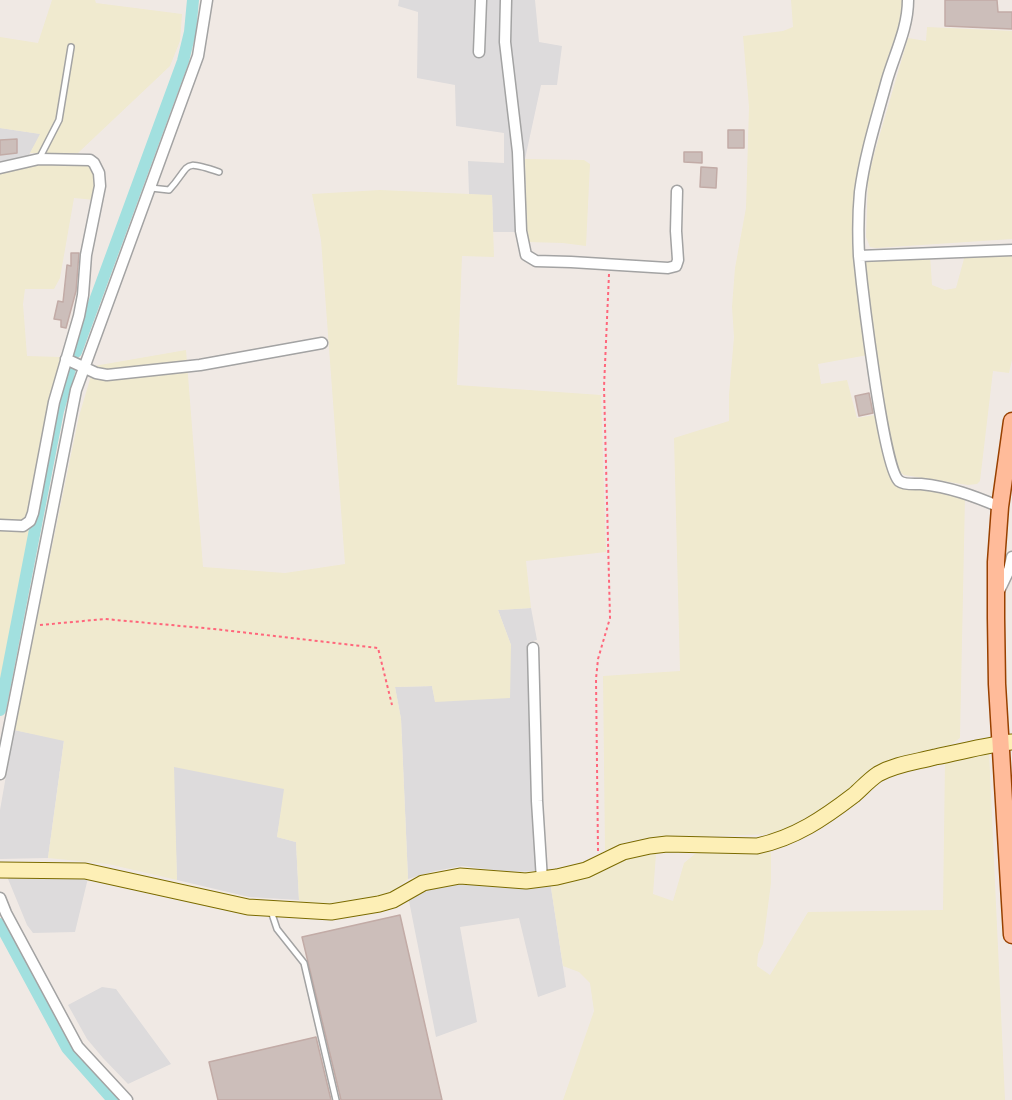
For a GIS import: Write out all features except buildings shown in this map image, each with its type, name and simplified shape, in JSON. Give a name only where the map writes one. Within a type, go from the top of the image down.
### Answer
[{"type":"main road","points":[[1012,421],[1000,507],[996,597],[997,684],[1007,743],[1012,935]]},
{"type":"street","points":[[0,774],[76,390],[198,56],[207,0]]},
{"type":"street","points":[[479,52],[481,0]]},
{"type":"street","points":[[506,0],[505,42],[518,152],[521,231],[526,255],[536,261],[676,267],[678,260],[677,191]]},
{"type":"street","points":[[908,0],[907,17],[888,77],[862,179],[859,214],[859,256],[869,340],[888,454],[896,477],[903,482],[955,490],[1000,507]]},
{"type":"street","points":[[0,168],[39,159],[90,160],[96,167],[100,178],[99,197],[86,255],[84,295],[54,402],[32,516],[28,524],[22,527],[0,525]]},
{"type":"street","points":[[859,256],[1012,250]]},
{"type":"street","points":[[66,358],[96,374],[107,375],[200,365],[322,343]]},
{"type":"street","points":[[996,597],[1009,570],[1012,557]]},
{"type":"street","points":[[533,648],[537,801],[542,880]]},
{"type":"street","points":[[0,870],[85,871],[228,903],[270,909],[331,912],[364,908],[393,900],[423,884],[460,876],[542,880],[578,872],[623,852],[650,846],[668,844],[757,846],[801,831],[831,812],[870,780],[894,767],[1007,743]]},
{"type":"street","points":[[0,898],[70,1034],[87,1059],[127,1100]]},
{"type":"lane","points":[[39,159],[59,120],[71,47]]},
{"type":"lane","points":[[151,188],[169,190],[181,172],[189,166],[202,166],[219,172]]},
{"type":"lane","points":[[270,909],[277,929],[304,963],[336,1100]]},
{"type":"path","points":[[601,863],[597,846],[596,680],[598,659],[610,618],[604,387],[610,264]]},
{"type":"path","points":[[29,627],[58,622],[105,619],[378,648],[392,705]]},
{"type":"shaded area","points":[[52,0],[95,0],[96,3],[182,14],[180,41],[170,66],[78,153],[30,153],[40,134],[0,128],[0,37],[38,43]]},
{"type":"shaded area","points":[[399,0],[535,0],[539,42],[562,46],[557,85],[541,85],[525,159],[527,232],[493,232],[492,196],[469,194],[468,161],[504,163],[504,133],[456,126],[455,85],[417,78],[418,12],[398,6]]},
{"type":"shaded area","points":[[791,0],[904,0],[902,16],[886,63],[858,176],[868,355],[818,364],[821,384],[847,380],[857,418],[875,415],[884,457],[894,483],[900,487],[935,490],[965,496],[960,738],[950,745],[902,756],[880,766],[829,804],[777,834],[646,838],[625,842],[605,852],[603,676],[680,671],[674,438],[729,421],[735,268],[746,208],[749,107],[743,36],[783,31],[793,27]]},
{"type":"shaded area","points":[[927,27],[1012,31],[1012,239],[870,247],[866,237],[868,178],[908,38],[926,41]]},
{"type":"shaded area","points":[[0,128],[41,134],[23,165],[0,170]]},
{"type":"shaded area","points":[[525,159],[584,160],[590,164],[586,246],[527,242]]},
{"type":"shaded area","points":[[37,162],[90,164],[96,176],[95,200],[74,198],[60,278],[54,289],[25,289],[23,304],[27,356],[60,357],[30,511],[27,519],[21,521],[0,519],[0,170]]},
{"type":"shaded area","points":[[380,190],[492,195],[494,257],[462,256],[457,385],[601,395],[606,552],[526,561],[531,608],[498,610],[511,645],[510,698],[435,702],[432,686],[395,687],[401,719],[408,879],[391,892],[359,903],[305,906],[299,900],[296,842],[277,837],[284,789],[174,767],[177,880],[108,864],[48,858],[64,741],[14,730],[79,416],[94,366],[186,350],[203,567],[285,573],[345,564],[321,240],[312,194]]},
{"type":"shaded area","points":[[1012,253],[1012,360],[1009,373],[993,371],[980,481],[977,484],[968,485],[904,475],[897,470],[892,454],[863,260],[930,255],[932,285],[945,290],[956,288],[965,255]]},
{"type":"shaded area","points":[[0,528],[30,531],[0,686]]},
{"type":"shaded area","points":[[531,608],[537,640],[529,642],[532,660],[537,871],[510,872],[462,866],[408,879],[401,719],[395,687],[432,686],[435,701],[511,645],[498,610]]},
{"type":"shaded area","points":[[14,730],[64,740],[48,858],[0,859],[0,810]]},
{"type":"shaded area","points":[[989,751],[1005,1100],[563,1100],[594,1011],[590,983],[579,972],[563,966],[550,881],[623,857],[656,854],[653,894],[673,901],[684,863],[695,854],[707,850],[764,849],[771,853],[771,883],[763,944],[758,954],[757,966],[770,975],[808,912],[943,910],[945,760]]},
{"type":"shaded area","points":[[173,766],[285,788],[277,837],[296,842],[299,900],[249,897],[177,880]]},
{"type":"shaded area","points":[[6,874],[88,878],[75,932],[33,933],[27,925]]},
{"type":"shaded area","points":[[550,881],[566,987],[538,997],[519,918],[460,927],[477,1022],[436,1037],[408,896],[445,882]]},
{"type":"shaded area","points":[[102,987],[116,989],[171,1064],[128,1084],[103,1058],[87,1039],[68,1005]]},
{"type":"waterway","points":[[76,352],[183,61],[190,32],[193,0]]},
{"type":"waterway","points":[[0,710],[58,411],[71,365]]},
{"type":"waterway","points":[[0,924],[67,1048],[113,1100]]}]
